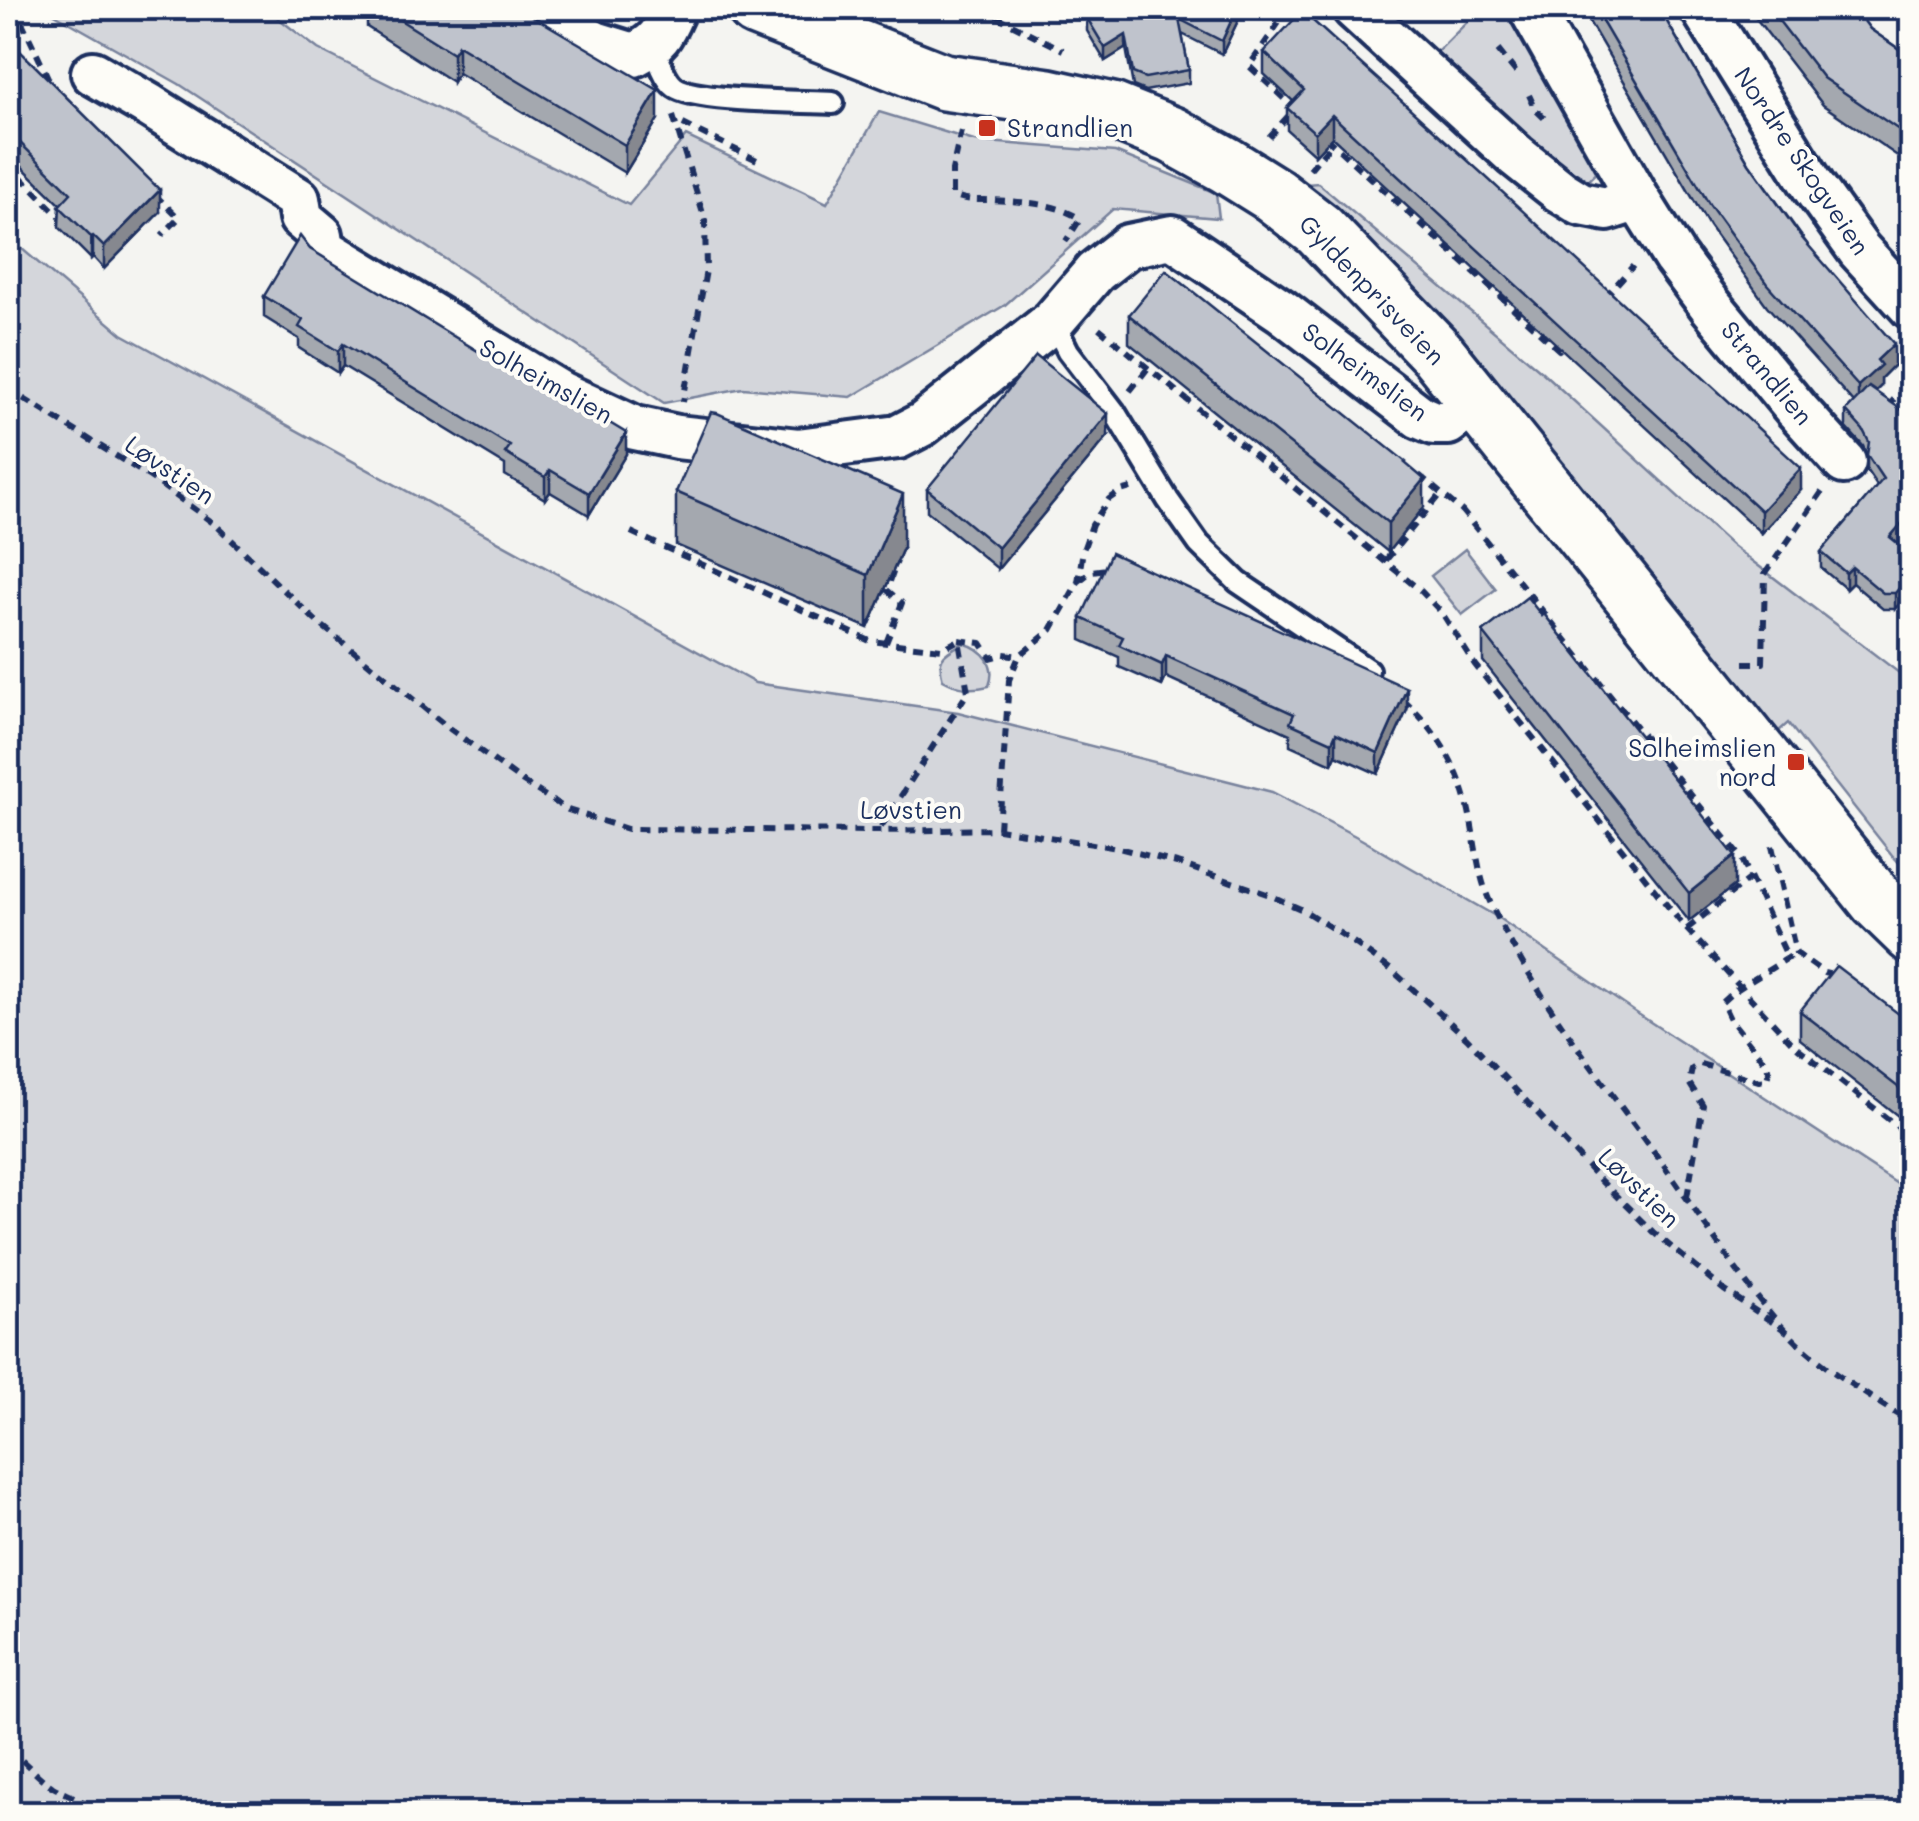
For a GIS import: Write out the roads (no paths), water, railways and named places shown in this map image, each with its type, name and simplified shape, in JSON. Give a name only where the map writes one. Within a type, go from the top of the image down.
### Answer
[{"type":"street","points":[[533,8],[595,43],[634,55],[654,45],[674,8]]},
{"type":"street","name":"Gyldenprisveien","points":[[756,8],[944,82],[1049,97],[1112,111],[1172,135],[1274,195],[1319,230],[1438,354],[1475,402]]},
{"type":"street","points":[[1354,8],[1560,192],[1581,204],[1607,209],[1638,199]]},
{"type":"street","name":"Strandlien","points":[[1530,8],[1638,199],[1676,258],[1711,306],[1844,462]]},
{"type":"street","name":"Nordre Skogveien","points":[[1702,8],[1813,186],[1859,250],[1912,308]]},
{"type":"street","name":"Solheimslien","points":[[93,73],[298,199],[300,218],[321,235],[323,249],[560,392],[635,428],[677,437],[798,450],[898,436],[923,424],[1060,313],[1095,272],[1128,246],[1172,237],[1282,312],[1420,418],[1448,423],[1475,402]]},
{"type":"street","points":[[1475,402],[1878,902],[1912,935]]},
{"type":"lane","points":[[654,45],[672,86],[696,96],[833,103]]},
{"type":"lane","points":[[1060,313],[1068,351],[1114,411],[1200,544],[1238,582],[1368,670]]},
{"type":"place","name":"Strandlien","points":[[987,128]]},
{"type":"place","name":"Solheimslien nord","points":[[1796,762]]}]
